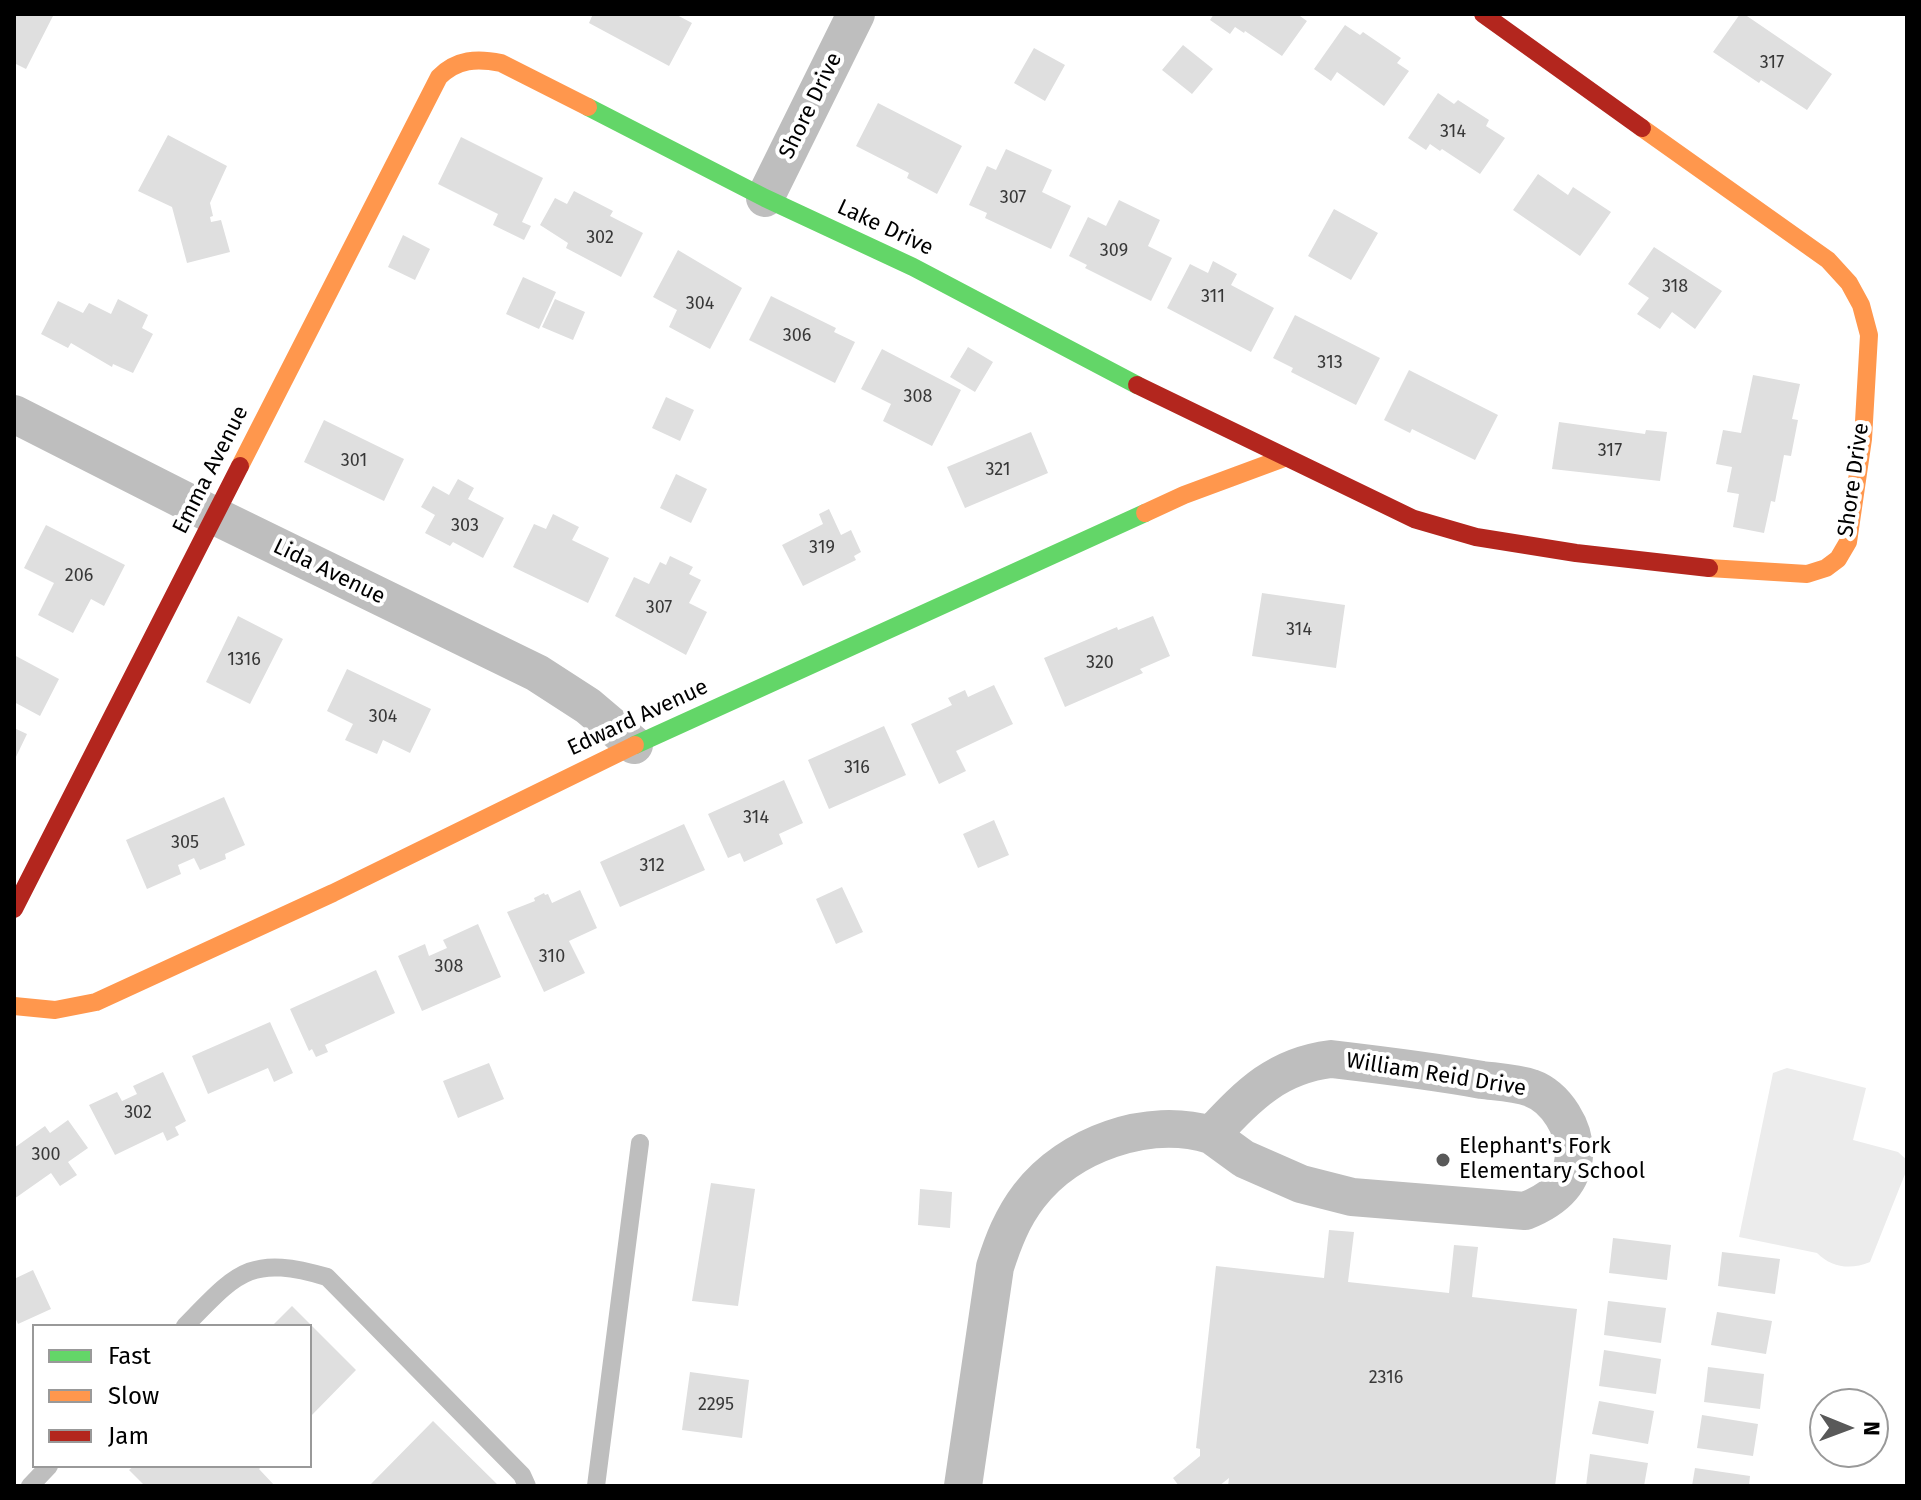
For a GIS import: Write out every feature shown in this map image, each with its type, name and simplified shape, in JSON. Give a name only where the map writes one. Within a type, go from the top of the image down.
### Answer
[{"type":"street","name":"Shore Drive","points":[[765,198],[856,14]]},
{"type":"street","name":"Shore Drive","points":[[1284,458],[1414,519],[1476,537],[1576,553],[1730,570],[1807,574],[1826,568],[1838,559],[1848,542],[1863,439],[1869,335],[1861,305],[1849,283],[1828,260],[1483,14]]},
{"type":"street","name":"Lake Drive","points":[[460,61],[477,59],[501,63],[765,198],[913,267],[1120,377],[1284,458]]},
{"type":"street","name":"Emma Avenue","points":[[14,909],[439,77],[450,65],[460,61]]},
{"type":"street","name":"Lida Avenue","points":[[14,414],[537,673],[588,706],[634,745]]},
{"type":"street","name":"Edward Avenue","points":[[14,1006],[46,1011],[68,1010],[96,1002],[333,893],[634,745],[1184,495],[1284,458]]},
{"type":"street","name":"William Reid Drive","points":[[963,1486],[995,1267],[1006,1233],[1030,1195],[1068,1162],[1090,1148],[1126,1135],[1190,1129],[1211,1135],[1244,1159],[1301,1184],[1352,1197],[1511,1212],[1525,1211],[1545,1203],[1562,1188],[1572,1169],[1574,1151],[1568,1124],[1551,1101],[1532,1088],[1331,1059],[1304,1062],[1284,1071],[1244,1100],[1211,1135]]},
{"type":"lane","points":[[596,1486],[640,1143]]},
{"type":"lane","points":[[187,1324],[228,1282],[253,1269],[296,1268],[327,1277],[522,1475],[527,1486]]},
{"type":"lane","points":[[32,1485],[47,1468]]},
{"type":"shaded area","points":[[1787,1068],[1866,1088],[1853,1140],[1898,1152],[1907,1160],[1907,1169],[1870,1262],[1842,1266],[1829,1262],[1817,1253],[1739,1237],[1773,1073]]},
{"type":"building","points":[[14,14],[54,14],[26,69],[14,63]]},
{"type":"building","points":[[593,14],[675,14],[692,23],[669,66],[589,23]]},
{"type":"building","points":[[1214,14],[1297,14],[1307,21],[1282,56],[1245,31],[1235,27],[1230,34],[1210,20]]},
{"type":"building","points":[[1740,14],[1832,74],[1807,110],[1713,52]]},
{"type":"building","points":[[1345,25],[1360,35],[1363,32],[1401,58],[1397,63],[1409,71],[1384,106],[1337,72],[1331,81],[1314,69]]},
{"type":"building","points":[[1183,45],[1213,69],[1192,94],[1162,70]]},
{"type":"building","points":[[1034,48],[1065,65],[1045,101],[1014,83]]},
{"type":"building","points":[[1438,93],[1454,104],[1458,100],[1489,120],[1486,126],[1505,138],[1480,174],[1442,149],[1440,151],[1430,144],[1426,150],[1408,138]]},
{"type":"building","points":[[878,103],[962,146],[937,194],[907,178],[909,173],[856,146]]},
{"type":"building","points":[[168,135],[227,166],[210,203],[213,216],[210,217],[211,222],[221,220],[230,252],[187,263],[172,207],[138,191]]},
{"type":"building","points":[[461,137],[543,178],[522,222],[531,226],[524,240],[493,225],[498,214],[438,184]]},
{"type":"building","points":[[1006,149],[1052,170],[1042,192],[1071,206],[1051,249],[985,218],[987,213],[969,205],[987,166],[996,170]]},
{"type":"building","points":[[1538,174],[1568,195],[1573,187],[1611,212],[1580,256],[1513,210]]},
{"type":"building","points":[[574,191],[613,211],[610,216],[643,233],[621,277],[566,248],[568,243],[540,225],[555,198],[567,204]]},
{"type":"building","points":[[1119,200],[1160,220],[1148,246],[1172,258],[1151,301],[1085,268],[1087,265],[1069,256],[1088,217],[1106,226]]},
{"type":"building","points":[[1334,209],[1378,233],[1351,280],[1308,256]]},
{"type":"building","points":[[403,235],[430,249],[415,280],[388,267]]},
{"type":"building","points":[[1654,247],[1722,291],[1695,329],[1672,312],[1660,329],[1637,314],[1649,298],[1628,284]]},
{"type":"building","points":[[678,250],[742,288],[710,349],[669,327],[677,310],[653,297]]},
{"type":"building","points":[[1213,261],[1237,274],[1231,285],[1274,308],[1251,352],[1167,308],[1190,264],[1208,273]]},
{"type":"building","points":[[523,277],[556,292],[539,329],[506,314]]},
{"type":"building","points":[[771,296],[836,328],[834,332],[855,342],[835,383],[749,340]]},
{"type":"building","points":[[118,299],[148,315],[142,328],[153,334],[133,373],[113,364],[112,367],[71,343],[68,348],[41,334],[58,301],[83,313],[89,303],[111,314]]},
{"type":"building","points":[[555,299],[585,312],[573,340],[542,327]]},
{"type":"building","points":[[1295,315],[1380,358],[1356,405],[1291,372],[1293,368],[1273,358]]},
{"type":"building","points":[[968,347],[993,362],[975,392],[950,377]]},
{"type":"building","points":[[882,349],[961,390],[932,446],[883,421],[891,404],[861,389]]},
{"type":"building","points":[[1409,370],[1498,415],[1475,460],[1412,429],[1410,433],[1384,420]]},
{"type":"building","points":[[1753,375],[1800,384],[1792,419],[1798,420],[1791,456],[1784,455],[1775,502],[1771,501],[1764,533],[1733,527],[1739,494],[1727,492],[1732,467],[1716,464],[1723,430],[1741,433]]},
{"type":"building","points":[[666,397],[694,410],[680,441],[652,428]]},
{"type":"building","points":[[324,420],[404,459],[384,501],[304,462]]},
{"type":"building","points":[[1559,422],[1645,434],[1646,430],[1667,432],[1660,481],[1552,469]]},
{"type":"building","points":[[1031,432],[1048,473],[965,508],[947,467]]},
{"type":"building","points":[[676,474],[707,489],[691,523],[660,508]]},
{"type":"building","points":[[458,479],[474,488],[468,499],[504,518],[483,558],[453,542],[450,546],[425,533],[435,515],[421,507],[433,486],[449,495]]},
{"type":"building","points":[[829,509],[841,535],[851,530],[861,552],[854,556],[856,560],[803,586],[782,545],[823,524],[819,514]]},
{"type":"building","points":[[553,514],[579,527],[572,540],[609,558],[588,603],[513,567],[534,524],[546,529]]},
{"type":"building","points":[[46,525],[125,565],[104,606],[91,599],[73,633],[38,615],[54,583],[24,568]]},
{"type":"building","points":[[670,556],[693,567],[689,574],[701,580],[689,603],[707,612],[686,655],[615,616],[634,577],[649,584],[660,562],[666,565]]},
{"type":"building","points":[[1262,593],[1345,605],[1336,668],[1252,656]]},
{"type":"building","points":[[238,616],[283,639],[250,704],[206,682]]},
{"type":"building","points":[[1153,616],[1170,656],[1140,669],[1143,673],[1065,707],[1044,658],[1117,627],[1118,630]]},
{"type":"building","points":[[14,655],[59,679],[40,716],[14,702]]},
{"type":"building","points":[[347,669],[431,709],[410,753],[383,740],[377,754],[345,740],[353,724],[327,711]]},
{"type":"building","points":[[994,685],[1013,724],[956,751],[966,771],[939,784],[911,724],[952,705],[948,698],[965,690],[968,697]]},
{"type":"building","points":[[884,726],[906,775],[829,809],[808,760]]},
{"type":"building","points":[[14,728],[27,734],[14,761]]},
{"type":"building","points":[[784,780],[803,823],[779,834],[783,844],[744,862],[740,853],[728,858],[708,814]]},
{"type":"building","points":[[224,797],[245,845],[225,854],[226,859],[200,870],[194,858],[178,865],[181,874],[147,889],[126,840]]},
{"type":"building","points":[[994,820],[1009,855],[978,868],[963,834]]},
{"type":"building","points":[[684,824],[705,870],[620,907],[600,862]]},
{"type":"building","points":[[842,887],[863,932],[836,944],[816,899]]},
{"type":"building","points":[[580,890],[597,928],[569,941],[585,973],[544,992],[507,912],[535,901],[534,898],[544,893],[548,894],[552,903]]},
{"type":"building","points":[[478,924],[501,977],[422,1011],[398,956],[425,944],[429,956],[447,948],[443,940]]},
{"type":"building","points":[[376,970],[395,1013],[325,1045],[328,1052],[316,1057],[312,1049],[309,1051],[290,1009]]},
{"type":"building","points":[[270,1022],[293,1073],[274,1082],[268,1068],[208,1094],[192,1056]]},
{"type":"building","points":[[489,1063],[504,1099],[458,1118],[443,1081]]},
{"type":"building","points":[[163,1072],[186,1121],[175,1127],[179,1135],[167,1141],[163,1132],[115,1155],[89,1105],[117,1092],[122,1101],[137,1094],[133,1086]]},
{"type":"building","points":[[68,1120],[88,1148],[68,1162],[77,1175],[60,1186],[51,1173],[14,1199],[14,1148],[45,1126],[50,1133]]},
{"type":"building","points":[[711,1183],[755,1189],[738,1306],[692,1301]]},
{"type":"building","points":[[920,1189],[952,1192],[950,1228],[918,1225]]},
{"type":"building","points":[[1329,1230],[1354,1232],[1348,1282],[1449,1293],[1454,1245],[1478,1247],[1472,1297],[1577,1309],[1555,1486],[1228,1486],[1229,1478],[1219,1486],[1179,1486],[1173,1478],[1200,1456],[1200,1449],[1196,1448],[1216,1266],[1324,1278]]},
{"type":"building","points":[[1613,1238],[1671,1245],[1667,1280],[1609,1273]]},
{"type":"building","points":[[1722,1252],[1780,1259],[1775,1294],[1718,1286]]},
{"type":"building","points":[[33,1270],[51,1309],[18,1324],[14,1315],[14,1279]]},
{"type":"building","points":[[1608,1301],[1666,1308],[1661,1343],[1604,1335]]},
{"type":"building","points":[[292,1306],[310,1324],[274,1324]]},
{"type":"building","points":[[1717,1312],[1772,1321],[1766,1354],[1711,1345]]},
{"type":"building","points":[[312,1326],[356,1370],[312,1415]]},
{"type":"building","points":[[1604,1350],[1661,1359],[1656,1394],[1599,1386]]},
{"type":"building","points":[[1708,1367],[1764,1374],[1760,1409],[1704,1402]]},
{"type":"building","points":[[690,1372],[749,1380],[742,1438],[682,1430]]},
{"type":"building","points":[[1599,1401],[1654,1411],[1648,1444],[1592,1434]]},
{"type":"building","points":[[1702,1415],[1758,1424],[1753,1456],[1697,1448]]},
{"type":"building","points":[[433,1421],[499,1486],[369,1486]]},
{"type":"building","points":[[1590,1454],[1648,1463],[1644,1486],[1586,1486]]},
{"type":"building","points":[[260,1468],[275,1486],[145,1486],[129,1470]]},
{"type":"building","points":[[1695,1468],[1750,1476],[1749,1486],[1692,1486]]},
{"type":"traffic: fast","points":[[588,107],[765,198],[913,267],[1137,385]]},
{"type":"traffic: fast","points":[[635,745],[1145,513]]},
{"type":"traffic: slow","points":[[240,466],[439,77],[468,61],[501,63],[588,107]]},
{"type":"traffic: slow","points":[[1642,128],[1828,260],[1849,283],[1861,305],[1869,335],[1863,439],[1848,542],[1838,559],[1826,568],[1807,574],[1709,568]]},
{"type":"traffic: slow","points":[[1145,513],[1284,458]]},
{"type":"traffic: slow","points":[[14,1006],[55,1010],[96,1002],[333,893],[635,745]]},
{"type":"traffic: jam","points":[[1483,14],[1642,128]]},
{"type":"traffic: jam","points":[[1137,385],[1414,519],[1476,537],[1576,553],[1709,568]]},
{"type":"traffic: jam","points":[[14,909],[240,466]]},
{"type":"place","name":"Elephant's Fork Elementary School","points":[[1443,1160]]}]
